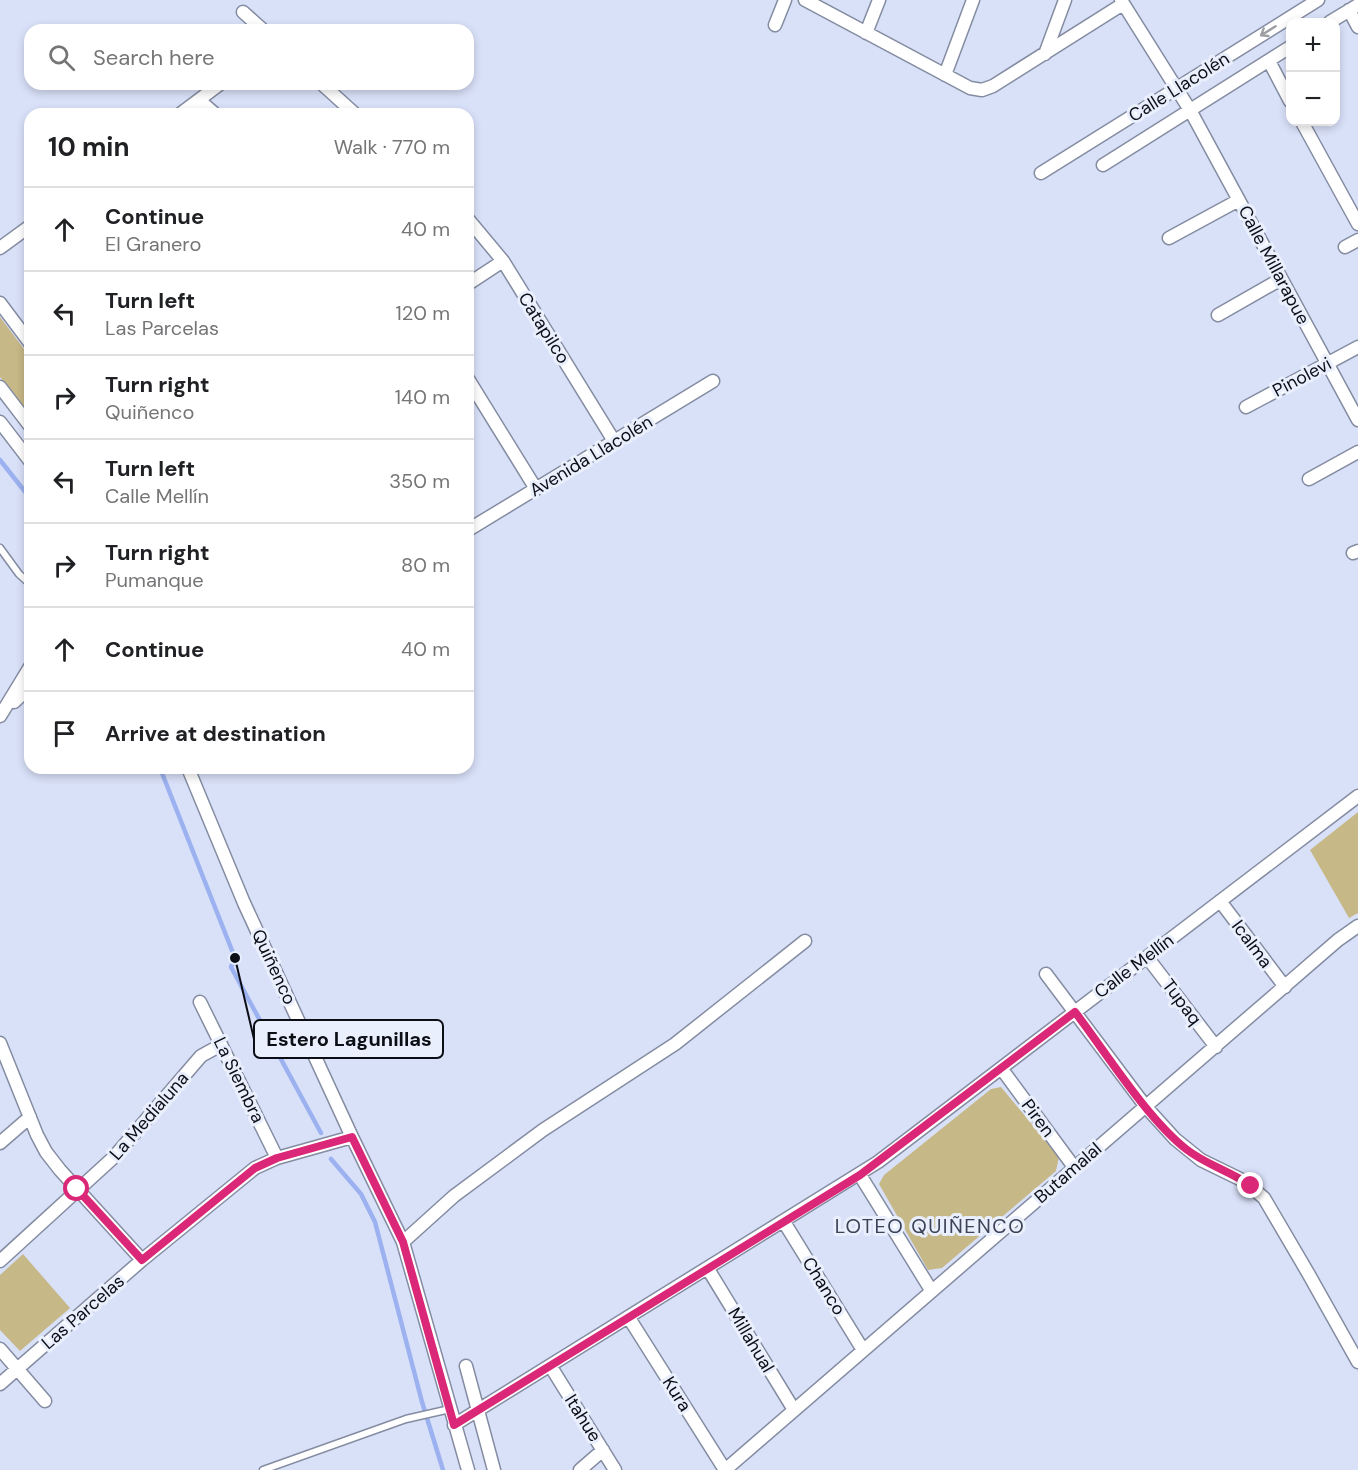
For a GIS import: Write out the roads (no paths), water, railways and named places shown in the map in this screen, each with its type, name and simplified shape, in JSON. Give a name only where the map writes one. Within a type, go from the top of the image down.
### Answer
[{"type":"street","points":[[775,25],[785,0]]},
{"type":"street","points":[[805,0],[970,88],[982,90],[988,89],[1045,54],[1122,2]]},
{"type":"street","points":[[866,33],[879,0]]},
{"type":"street","points":[[945,75],[973,0]]},
{"type":"street","points":[[1045,54],[1065,0]]},
{"type":"street","name":"Calle Llacolén","points":[[1041,173],[1317,0]]},
{"type":"street","name":"Calle Millarapue","points":[[1122,2],[1190,110],[1358,420]]},
{"type":"street","points":[[1337,18],[1353,8],[1358,27]]},
{"type":"street","points":[[243,12],[256,24]]},
{"type":"street","name":"Calle Llacolén","points":[[1103,165],[1286,50]]},
{"type":"street","points":[[1269,61],[1286,93]]},
{"type":"street","points":[[188,108],[212,90]]},
{"type":"street","points":[[329,90],[348,108]]},
{"type":"street","points":[[199,100],[208,108]]},
{"type":"street","points":[[1304,126],[1358,224]]},
{"type":"street","points":[[1169,237],[1239,200]]},
{"type":"street","name":"Catapilco","points":[[474,226],[504,261],[614,441]]},
{"type":"street","points":[[0,248],[24,230]]},
{"type":"street","points":[[1345,247],[1358,240]]},
{"type":"street","points":[[474,280],[504,261]]},
{"type":"street","points":[[1218,315],[1281,279]]},
{"type":"street","points":[[0,303],[24,335]]},
{"type":"street","name":"Pinolevi","points":[[1246,407],[1358,346]]},
{"type":"street","name":"Avenida Llacolén","points":[[474,526],[713,381]]},
{"type":"street","points":[[0,387],[24,418]]},
{"type":"street","points":[[474,389],[536,489]]},
{"type":"street","points":[[0,422],[24,454]]},
{"type":"street","points":[[1309,479],[1358,452]]},
{"type":"street","points":[[1,714],[24,677]]},
{"type":"street","points":[[1,714],[24,693]]},
{"type":"street","name":"Quiñenco","points":[[190,774],[244,903],[403,1242],[444,1410],[454,1425],[468,1470]]},
{"type":"street","name":"Calle Mellín","points":[[454,1425],[860,1175],[1358,796]]},
{"type":"street","name":"Icalma","points":[[1220,901],[1285,987]]},
{"type":"street","name":"Butamalal","points":[[725,1470],[1074,1167],[1358,926]]},
{"type":"street","points":[[403,1242],[454,1196],[543,1130],[675,1044],[805,941]]},
{"type":"street","name":"Tupaq","points":[[1147,957],[1216,1047]]},
{"type":"street","points":[[1046,974],[1146,1107],[1175,1139],[1201,1160],[1244,1180],[1264,1198],[1358,1362]]},
{"type":"street","name":"La Siembra","points":[[200,1002],[277,1158]]},
{"type":"street","points":[[0,1043],[46,1152],[142,1260]]},
{"type":"street","name":"La Medialuna","points":[[0,1261],[67,1202],[77,1189],[124,1146],[201,1056],[221,1045]]},
{"type":"street","name":"Piren","points":[[1001,1068],[1074,1167]]},
{"type":"street","points":[[0,1143],[30,1117]]},
{"type":"street","name":"Las Parcelas","points":[[0,1384],[142,1260],[246,1175],[277,1158],[352,1137]]},
{"type":"street","points":[[860,1175],[932,1290]]},
{"type":"street","name":"Chanco","points":[[784,1222],[863,1350]]},
{"type":"street","name":"Millahual","points":[[708,1269],[794,1410]]},
{"type":"street","name":"Kura","points":[[629,1318],[725,1470]]},
{"type":"street","points":[[0,1349],[45,1401]]},
{"type":"street","points":[[466,1366],[494,1470]]},
{"type":"street","name":"Itahue","points":[[551,1367],[615,1470]]},
{"type":"street","points":[[580,1470],[603,1450]]},
{"type":"lane","points":[[0,549],[24,579]]},
{"type":"lane","points":[[263,1470],[420,1416],[444,1410]]},
{"type":"waterway","points":[[0,460],[24,490]]},
{"type":"waterway","points":[[162,774],[235,958],[231,967],[321,1133]]},
{"type":"waterway","points":[[331,1159],[361,1194],[375,1222],[422,1402],[443,1470]]},
{"type":"place","name":"Estero Lagunillas","points":[[235,958]]},
{"type":"district","name":"LOTEO QUIÑENCO","points":[[930,1226]]}]
